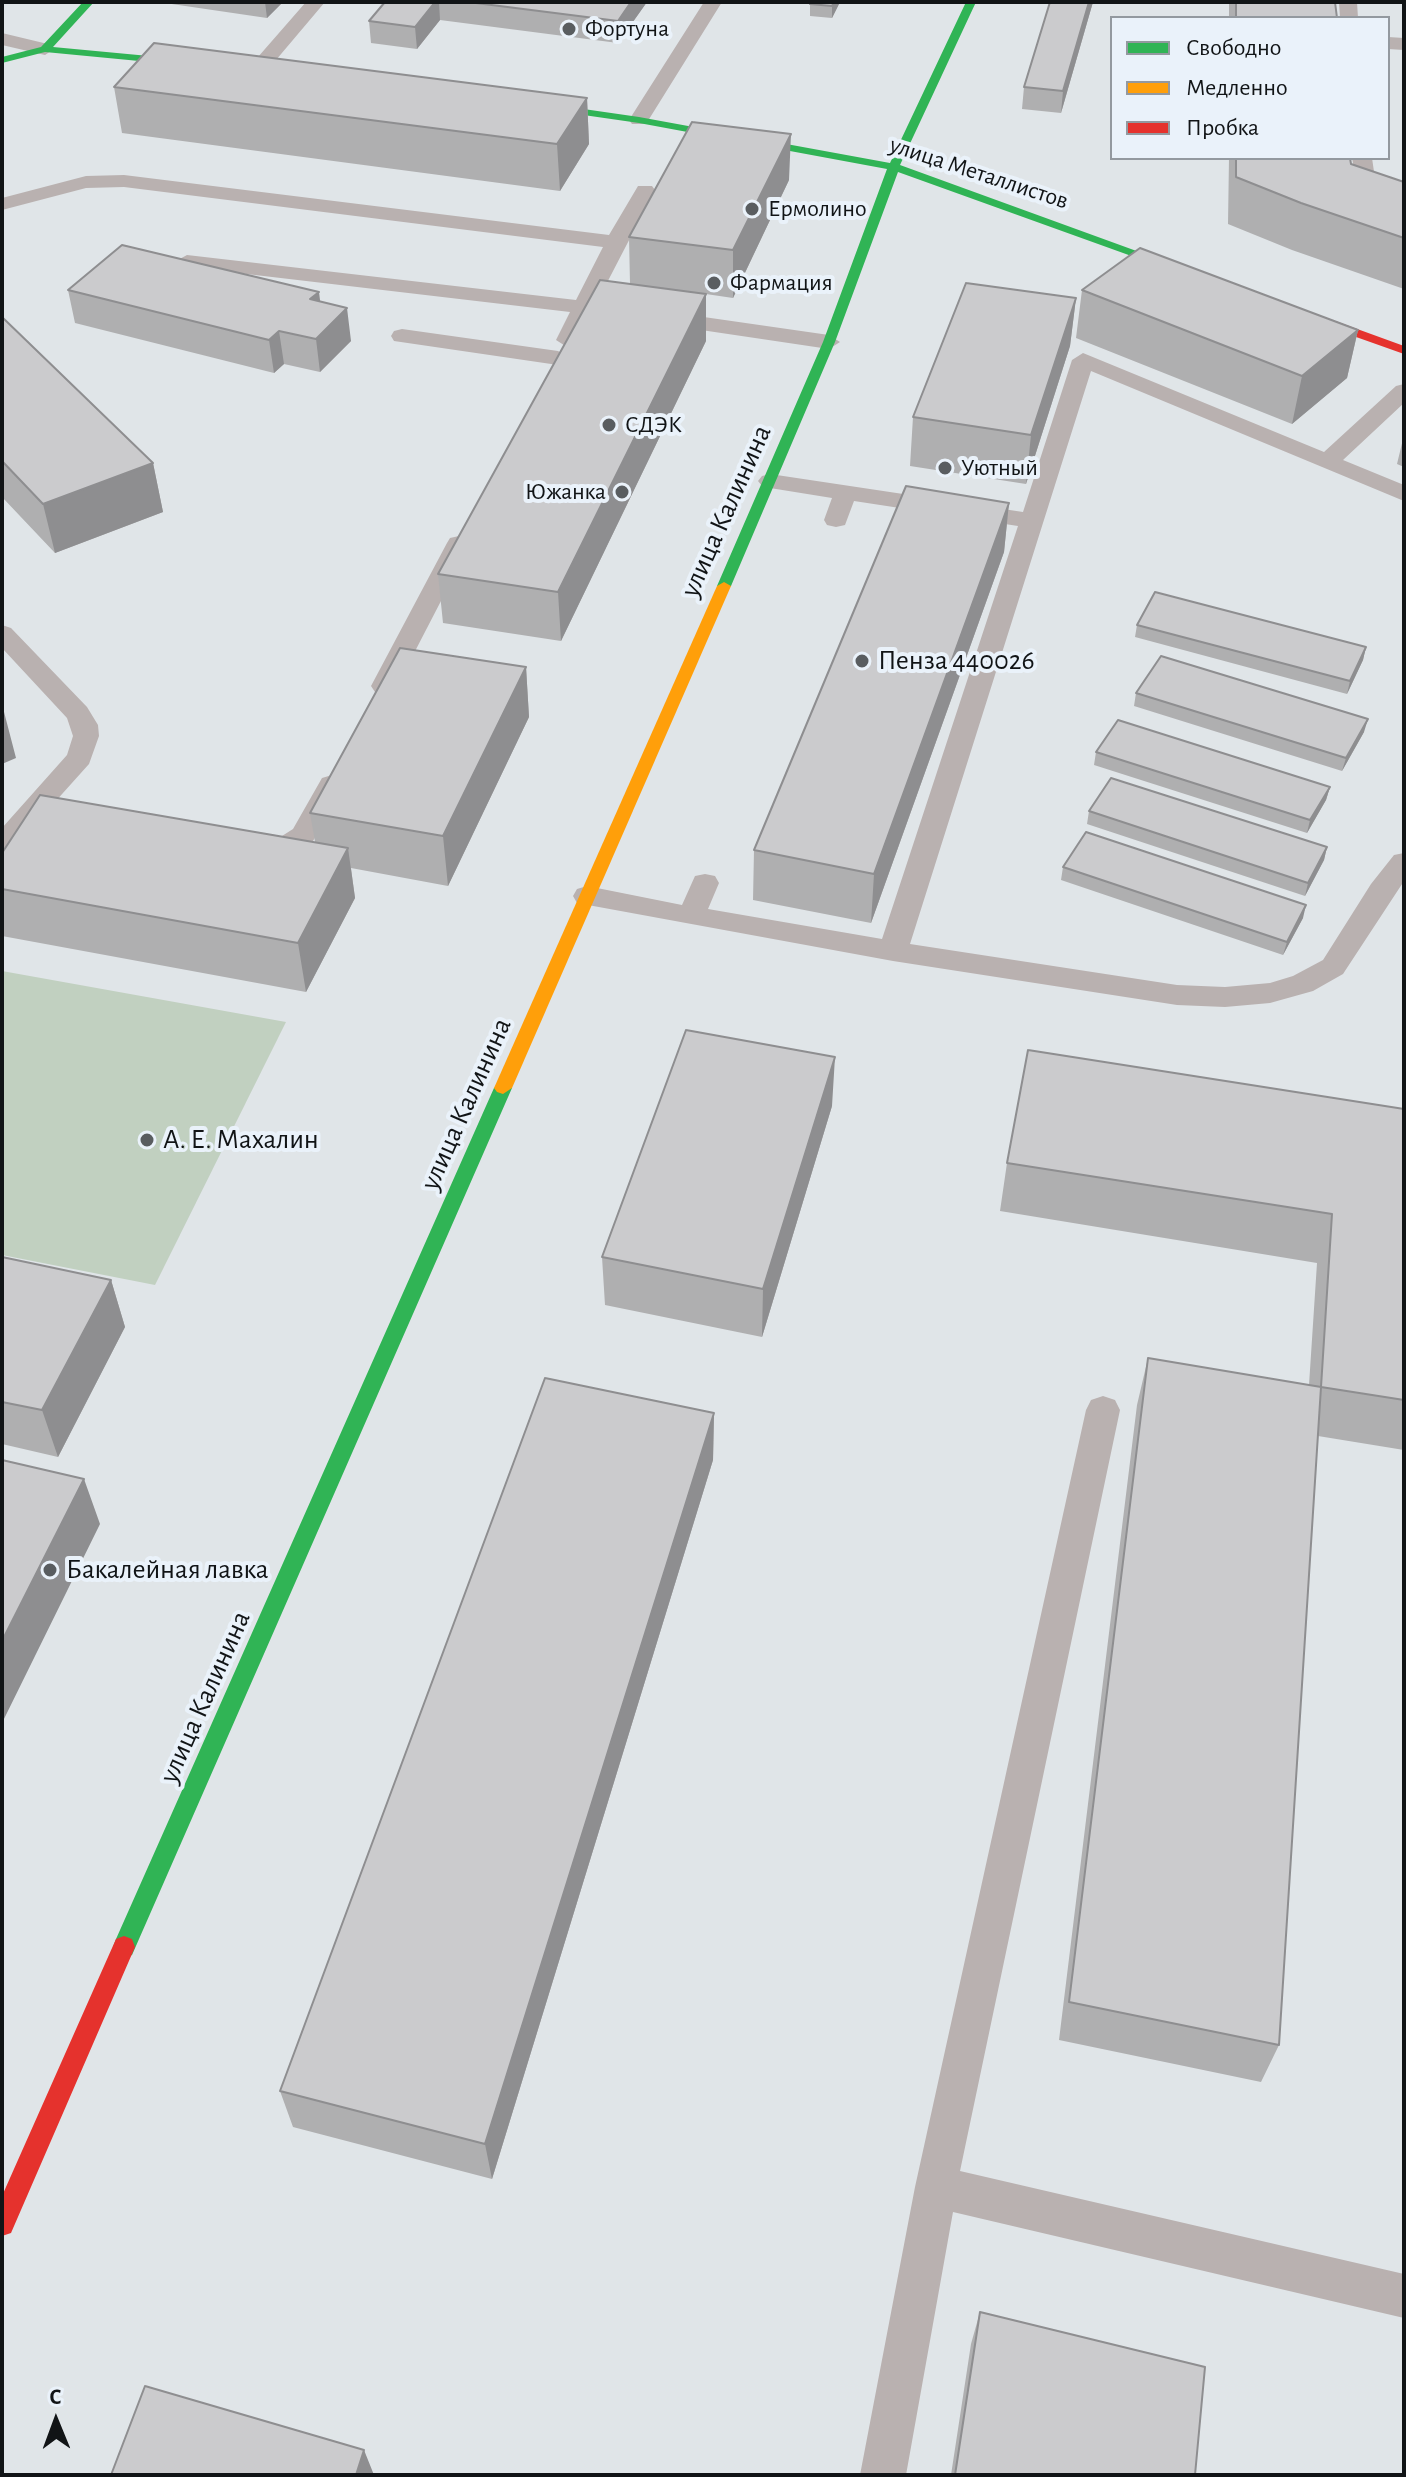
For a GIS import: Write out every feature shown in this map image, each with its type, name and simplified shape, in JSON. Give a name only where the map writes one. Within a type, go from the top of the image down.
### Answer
[{"type":"main road","points":[[45,49],[89,2]]},
{"type":"main road","name":"улица Калинина","points":[[2,2224],[770,481],[829,342],[894,167],[971,2]]},
{"type":"main road","points":[[2,60],[45,49],[288,72]]},
{"type":"main road","name":"улица Металлистов","points":[[517,103],[639,120],[894,167],[1209,279]]},
{"type":"main road","points":[[1284,307],[1404,350]]},
{"type":"lane","points":[[243,68],[316,2]]},
{"type":"lane","points":[[639,120],[713,2]]},
{"type":"lane","points":[[2,39],[45,49]]},
{"type":"lane","points":[[1362,160],[1368,200],[1376,209],[1404,218]]},
{"type":"lane","points":[[2,204],[86,182],[124,181],[616,242]]},
{"type":"lane","points":[[543,386],[645,190]]},
{"type":"lane","points":[[187,261],[585,307],[829,342]]},
{"type":"lane","points":[[402,336],[558,358]]},
{"type":"lane","points":[[893,951],[1083,360],[1404,494]]},
{"type":"lane","points":[[1327,462],[1404,391]]},
{"type":"lane","points":[[770,481],[1032,521]]},
{"type":"lane","points":[[836,520],[845,493]]},
{"type":"lane","points":[[372,707],[469,526]]},
{"type":"lane","points":[[2,633],[78,713],[85,725],[86,736],[80,758],[2,846]]},
{"type":"lane","points":[[223,843],[254,848],[289,844],[303,835],[343,763]]},
{"type":"lane","points":[[34,809],[82,817]]},
{"type":"lane","points":[[587,896],[893,951],[1177,995],[1225,997],[1270,993],[1303,984],[1333,967],[1381,891],[1404,862]]},
{"type":"lane","points":[[691,916],[705,883]]},
{"type":"lane","points":[[883,2475],[936,2187],[1103,1410]]},
{"type":"lane","points":[[936,2187],[1404,2296]]},
{"type":"green space","points":[[2,971],[286,1022],[155,1285],[2,1255]]},
{"type":"building","points":[[385,2],[435,2],[415,27],[369,21]]},
{"type":"building","points":[[468,2],[631,2],[618,21]]},
{"type":"building","points":[[811,2],[834,2],[832,6]]},
{"type":"building","points":[[1050,2],[1089,2],[1063,91],[1024,87]]},
{"type":"building","points":[[1236,2],[1335,2],[1337,16],[1236,16]]},
{"type":"building","points":[[154,43],[587,98],[557,144],[114,87]]},
{"type":"building","points":[[692,122],[791,134],[733,250],[629,237]]},
{"type":"building","points":[[1236,160],[1350,160],[1351,164],[1404,182],[1404,238],[1301,203],[1236,177]]},
{"type":"building","points":[[122,245],[319,292],[310,299],[347,308],[316,339],[279,331],[269,340],[68,290]]},
{"type":"building","points":[[1140,248],[1358,330],[1302,376],[1082,290]]},
{"type":"building","points":[[600,280],[706,294],[558,592],[438,574]]},
{"type":"building","points":[[966,283],[1076,298],[1031,435],[913,417]]},
{"type":"building","points":[[2,317],[153,463],[43,504],[2,461]]},
{"type":"building","points":[[906,486],[1009,503],[874,874],[754,850]]},
{"type":"building","points":[[1155,592],[1366,647],[1350,681],[1137,625]]},
{"type":"building","points":[[400,648],[526,667],[443,836],[310,813]]},
{"type":"building","points":[[1161,656],[1368,719],[1346,758],[1136,693]]},
{"type":"building","points":[[1118,720],[1330,787],[1310,820],[1096,752]]},
{"type":"building","points":[[1111,778],[1327,847],[1308,883],[1089,811]]},
{"type":"building","points":[[40,795],[348,848],[298,943],[2,889],[2,853]]},
{"type":"building","points":[[1086,832],[1306,905],[1287,942],[1063,867]]},
{"type":"building","points":[[686,1030],[835,1057],[763,1289],[602,1257]]},
{"type":"building","points":[[1028,1050],[1404,1109],[1404,1400],[1321,1387],[1332,1214],[1007,1163]]},
{"type":"building","points":[[2,1257],[111,1280],[42,1410],[2,1402]]},
{"type":"building","points":[[1148,1358],[1321,1387],[1279,2045],[1069,2002]]},
{"type":"building","points":[[545,1378],[714,1413],[485,2144],[280,2091]]},
{"type":"building","points":[[2,1460],[84,1479],[2,1641]]},
{"type":"building","points":[[980,2312],[1205,2367],[1195,2475],[955,2475]]},
{"type":"building","points":[[145,2386],[364,2450],[356,2475],[111,2475]]},
{"type":"traffic: fast","points":[[45,49],[89,2]]},
{"type":"traffic: fast","points":[[724,586],[829,342],[894,167],[971,2]]},
{"type":"traffic: fast","points":[[2,60],[45,49],[202,64]]},
{"type":"traffic: fast","points":[[528,104],[639,120],[894,167],[1191,273]]},
{"type":"traffic: fast","points":[[124,1947],[503,1088]]},
{"type":"traffic: slow","points":[[503,1088],[724,586]]},
{"type":"traffic: jam","points":[[1301,313],[1404,350]]},
{"type":"traffic: jam","points":[[2,2224],[124,1947]]},
{"type":"place","name":"Фортуна","points":[[569,29]]},
{"type":"place","name":"Ермолино","points":[[752,209]]},
{"type":"place","name":"Фармация","points":[[714,283]]},
{"type":"place","name":"СДЭК","points":[[609,425]]},
{"type":"place","name":"Уютный","points":[[945,468]]},
{"type":"place","name":"Южанка","points":[[622,492]]},
{"type":"place","name":"Пенза 440026","points":[[862,661]]},
{"type":"place","name":"А. Е. Махалин","points":[[147,1140]]},
{"type":"place","name":"Бакалейная лавка","points":[[50,1570]]}]
